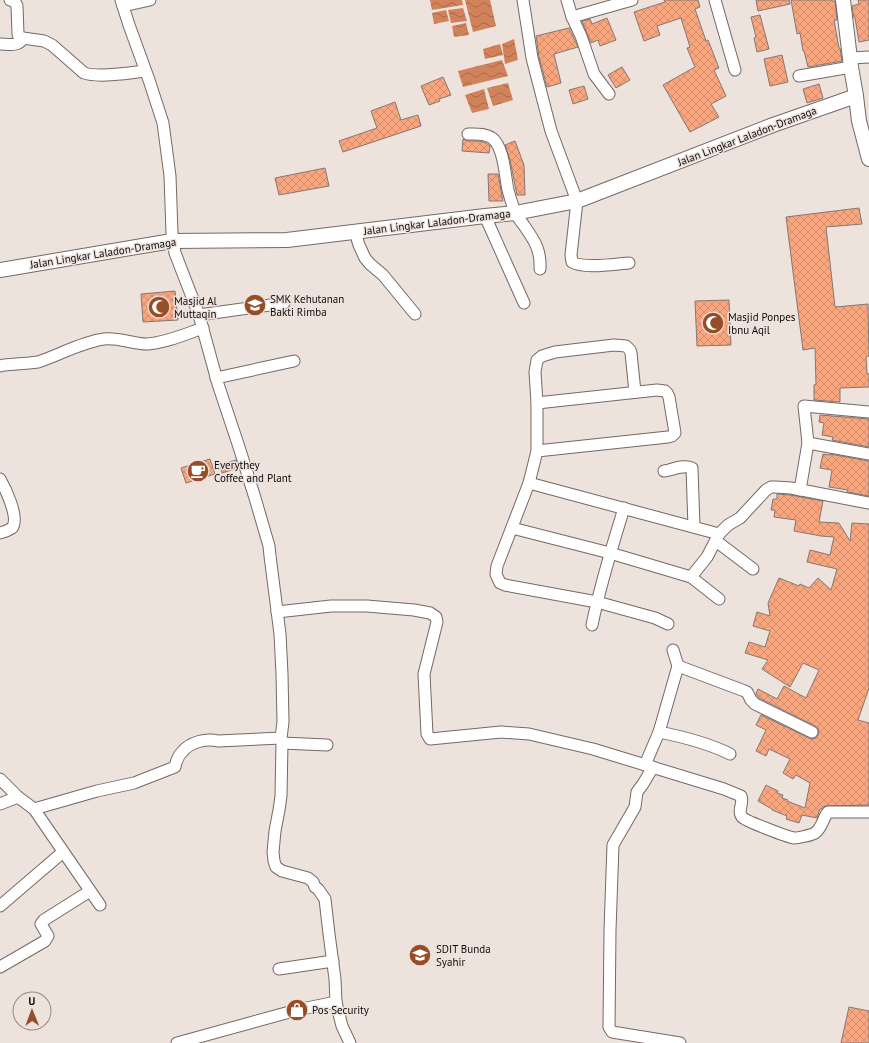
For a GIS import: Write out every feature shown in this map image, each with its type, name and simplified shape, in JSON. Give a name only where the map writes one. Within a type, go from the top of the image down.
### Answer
[{"type":"main road","points":[[843,0],[859,121],[869,159]]},
{"type":"main road","name":"Jalan Lingkar Laladon-Dramaga","points":[[0,270],[172,241],[287,240],[515,213],[577,201],[773,125],[856,96]]},
{"type":"street","points":[[10,0],[16,4],[18,34],[21,38],[48,42],[84,73],[91,75],[145,71]]},
{"type":"street","points":[[150,0],[122,3],[158,106],[164,131],[170,176],[172,241],[175,254],[200,315],[216,378],[245,465],[269,546],[280,634],[283,722],[280,796],[273,852],[274,862],[282,871],[308,878],[326,899],[328,929],[335,979],[336,1002],[342,1026],[350,1043]]},
{"type":"street","points":[[522,0],[532,58],[551,131],[577,201],[571,255],[572,262],[590,266],[629,263]]},
{"type":"street","points":[[567,0],[594,74],[608,94]]},
{"type":"street","points":[[572,17],[632,0]]},
{"type":"street","points":[[715,0],[735,70]]},
{"type":"street","points":[[0,44],[18,44],[23,38]]},
{"type":"street","points":[[799,76],[869,57]]},
{"type":"street","points":[[468,134],[483,134],[492,138],[498,145],[501,153],[508,191],[515,213],[529,232],[537,247],[541,258],[540,269]]},
{"type":"street","points":[[485,216],[524,303]]},
{"type":"street","points":[[356,232],[359,245],[365,258],[383,275],[415,314]]},
{"type":"street","points":[[200,315],[284,303]]},
{"type":"street","points":[[0,366],[38,362],[105,338],[141,343],[154,343],[168,340],[203,328]]},
{"type":"street","points":[[635,392],[630,350],[626,346],[607,345],[554,352],[539,357],[536,364],[537,451],[530,483],[497,566],[496,574],[500,583],[597,602],[655,618],[668,624]]},
{"type":"street","points":[[216,378],[294,361]]},
{"type":"street","points":[[537,403],[662,390],[667,393],[669,397],[675,428],[674,435],[668,437],[537,451]]},
{"type":"street","points":[[800,490],[808,444],[804,406],[869,412]]},
{"type":"street","points":[[808,444],[869,454]]},
{"type":"street","points":[[664,471],[685,467],[692,468],[694,526]]},
{"type":"street","points":[[0,479],[7,493],[14,518],[11,529],[0,533]]},
{"type":"street","points":[[530,483],[694,526],[718,538],[753,569]]},
{"type":"street","points":[[691,577],[707,557],[718,538],[728,525],[740,518],[760,495],[771,487],[784,487],[869,503]]},
{"type":"street","points":[[592,626],[610,552],[624,508]]},
{"type":"street","points":[[512,528],[610,552],[691,577],[719,599]]},
{"type":"street","points":[[277,612],[331,606],[367,606],[414,610],[436,617],[437,622],[424,674],[427,734],[430,739],[501,732],[529,734],[593,749],[724,789],[740,796],[742,800],[740,812],[741,816],[748,821],[793,838],[814,834],[820,827],[828,812],[869,812]]},
{"type":"street","points":[[673,650],[678,666],[649,766],[643,784],[637,792],[635,807],[613,845],[609,1027],[612,1032],[680,1043]]},
{"type":"street","points":[[678,666],[747,692],[755,704],[812,732]]},
{"type":"street","points":[[659,732],[716,747],[730,754]]},
{"type":"street","points":[[34,809],[97,791],[134,783],[175,767],[182,752],[189,746],[204,740],[282,741],[327,744]]},
{"type":"street","points":[[0,780],[18,797],[34,809],[100,905]]},
{"type":"street","points":[[0,804],[18,797]]},
{"type":"street","points":[[0,906],[63,852]]},
{"type":"street","points":[[0,967],[45,941],[48,936],[41,924],[44,920],[90,891]]},
{"type":"street","points":[[280,969],[333,961]]},
{"type":"street","points":[[177,1043],[189,1041],[297,1010],[336,1002]]},
{"type":"water","points":[[430,0],[462,0],[463,5],[432,10]]},
{"type":"water","points":[[465,0],[490,0],[496,26],[473,32]]},
{"type":"water","points":[[463,8],[467,21],[451,23],[448,10]]},
{"type":"water","points":[[446,10],[449,21],[434,24],[432,13]]},
{"type":"water","points":[[466,23],[469,35],[454,37],[452,26]]},
{"type":"water","points":[[514,39],[518,60],[505,64],[502,44]]},
{"type":"water","points":[[500,44],[503,55],[485,59],[483,49]]},
{"type":"water","points":[[502,60],[508,76],[463,87],[458,71]]},
{"type":"water","points":[[508,83],[513,100],[493,106],[487,88]]},
{"type":"water","points":[[484,89],[489,109],[472,113],[465,95]]},
{"type":"building","points":[[664,0],[698,0],[700,7],[695,9],[706,41],[708,40],[719,68],[714,70],[726,96],[711,104],[719,117],[690,132],[663,85],[695,67],[687,48],[690,47],[681,18],[657,26],[660,35],[644,41],[634,12],[665,2]]},
{"type":"building","points":[[756,0],[789,0],[790,4],[758,11]]},
{"type":"building","points":[[791,0],[835,1],[837,20],[834,20],[842,61],[808,67],[803,51],[800,33],[797,34]]},
{"type":"building","points":[[858,0],[869,0],[869,40],[859,42],[852,6],[859,4]]},
{"type":"building","points":[[760,15],[769,49],[757,52],[754,38],[756,37],[751,17]]},
{"type":"building","points":[[607,18],[616,40],[600,46],[598,40],[591,43],[582,21],[590,19],[592,24]]},
{"type":"building","points":[[569,28],[578,47],[554,54],[561,83],[547,87],[539,57],[536,36]]},
{"type":"building","points":[[782,55],[788,82],[770,86],[764,59]]},
{"type":"building","points":[[622,67],[630,80],[616,88],[608,75]]},
{"type":"building","points":[[443,77],[451,95],[439,99],[440,101],[429,105],[421,86]]},
{"type":"building","points":[[819,84],[823,98],[807,103],[803,89]]},
{"type":"building","points":[[584,86],[588,99],[573,104],[569,90]]},
{"type":"building","points":[[395,102],[401,120],[418,115],[421,126],[343,152],[339,141],[377,128],[371,111]]},
{"type":"building","points":[[463,139],[486,143],[490,146],[489,153],[462,151]]},
{"type":"building","points":[[515,141],[524,165],[525,195],[517,195],[510,160],[505,145]]},
{"type":"building","points":[[325,168],[329,186],[279,195],[275,178]]},
{"type":"building","points":[[488,174],[498,174],[503,201],[489,201]]},
{"type":"building","points":[[859,208],[862,224],[826,227],[835,307],[868,304],[869,356],[866,358],[867,374],[869,374],[869,387],[840,388],[840,402],[814,400],[814,385],[816,384],[815,348],[803,350],[786,217]]},
{"type":"building","name":"Masjid Al Muttaqin","points":[[175,291],[178,320],[143,322],[141,294]]},
{"type":"building","name":"Masjid Ponpes Ibnu Aqil","points":[[729,300],[731,345],[697,346],[695,301]]},
{"type":"building","points":[[820,415],[869,419],[869,447],[832,440],[833,437],[822,435],[824,423],[819,422]]},
{"type":"building","points":[[823,454],[869,461],[869,496],[847,492],[848,490],[829,487],[832,470],[820,468]]},
{"type":"building","name":"Everythey Coffee and Plant","points":[[210,459],[215,474],[186,483],[181,468]]},
{"type":"building","points":[[236,460],[238,468],[222,473],[220,465]]},
{"type":"building","points":[[777,494],[823,501],[819,522],[839,523],[850,541],[852,523],[869,524],[869,688],[858,720],[869,723],[869,805],[825,806],[820,809],[817,818],[802,815],[799,823],[786,819],[787,816],[772,810],[758,801],[766,785],[778,791],[777,793],[783,795],[782,798],[788,800],[787,801],[805,808],[810,783],[796,775],[793,779],[783,773],[790,759],[769,749],[766,756],[756,751],[766,730],[756,725],[761,715],[813,739],[818,735],[818,728],[759,698],[756,694],[758,689],[777,699],[784,686],[806,698],[819,670],[803,663],[790,687],[762,669],[768,660],[745,653],[749,642],[765,647],[770,631],[753,626],[757,612],[770,616],[768,603],[779,578],[799,586],[800,584],[809,588],[818,578],[831,590],[837,569],[807,562],[810,550],[830,555],[834,537],[794,531],[796,520],[774,517],[775,510],[771,510],[773,499],[777,499]]},
{"type":"building","points":[[849,1007],[869,1011],[869,1043],[841,1043]]},
{"type":"place","name":"SMK Kehutanan Bakti Rimba","points":[[255,305]]},
{"type":"place","name":"Masjid Al Muttaqin","points":[[159,307]]},
{"type":"place","name":"Masjid Ponpes Ibnu Aqil","points":[[713,323]]},
{"type":"place","name":"Everythey Coffee and Plant","points":[[198,471]]},
{"type":"place","name":"SDIT Bunda Syahir","points":[[420,955]]},
{"type":"place","name":"Pos Security","points":[[297,1010]]}]
